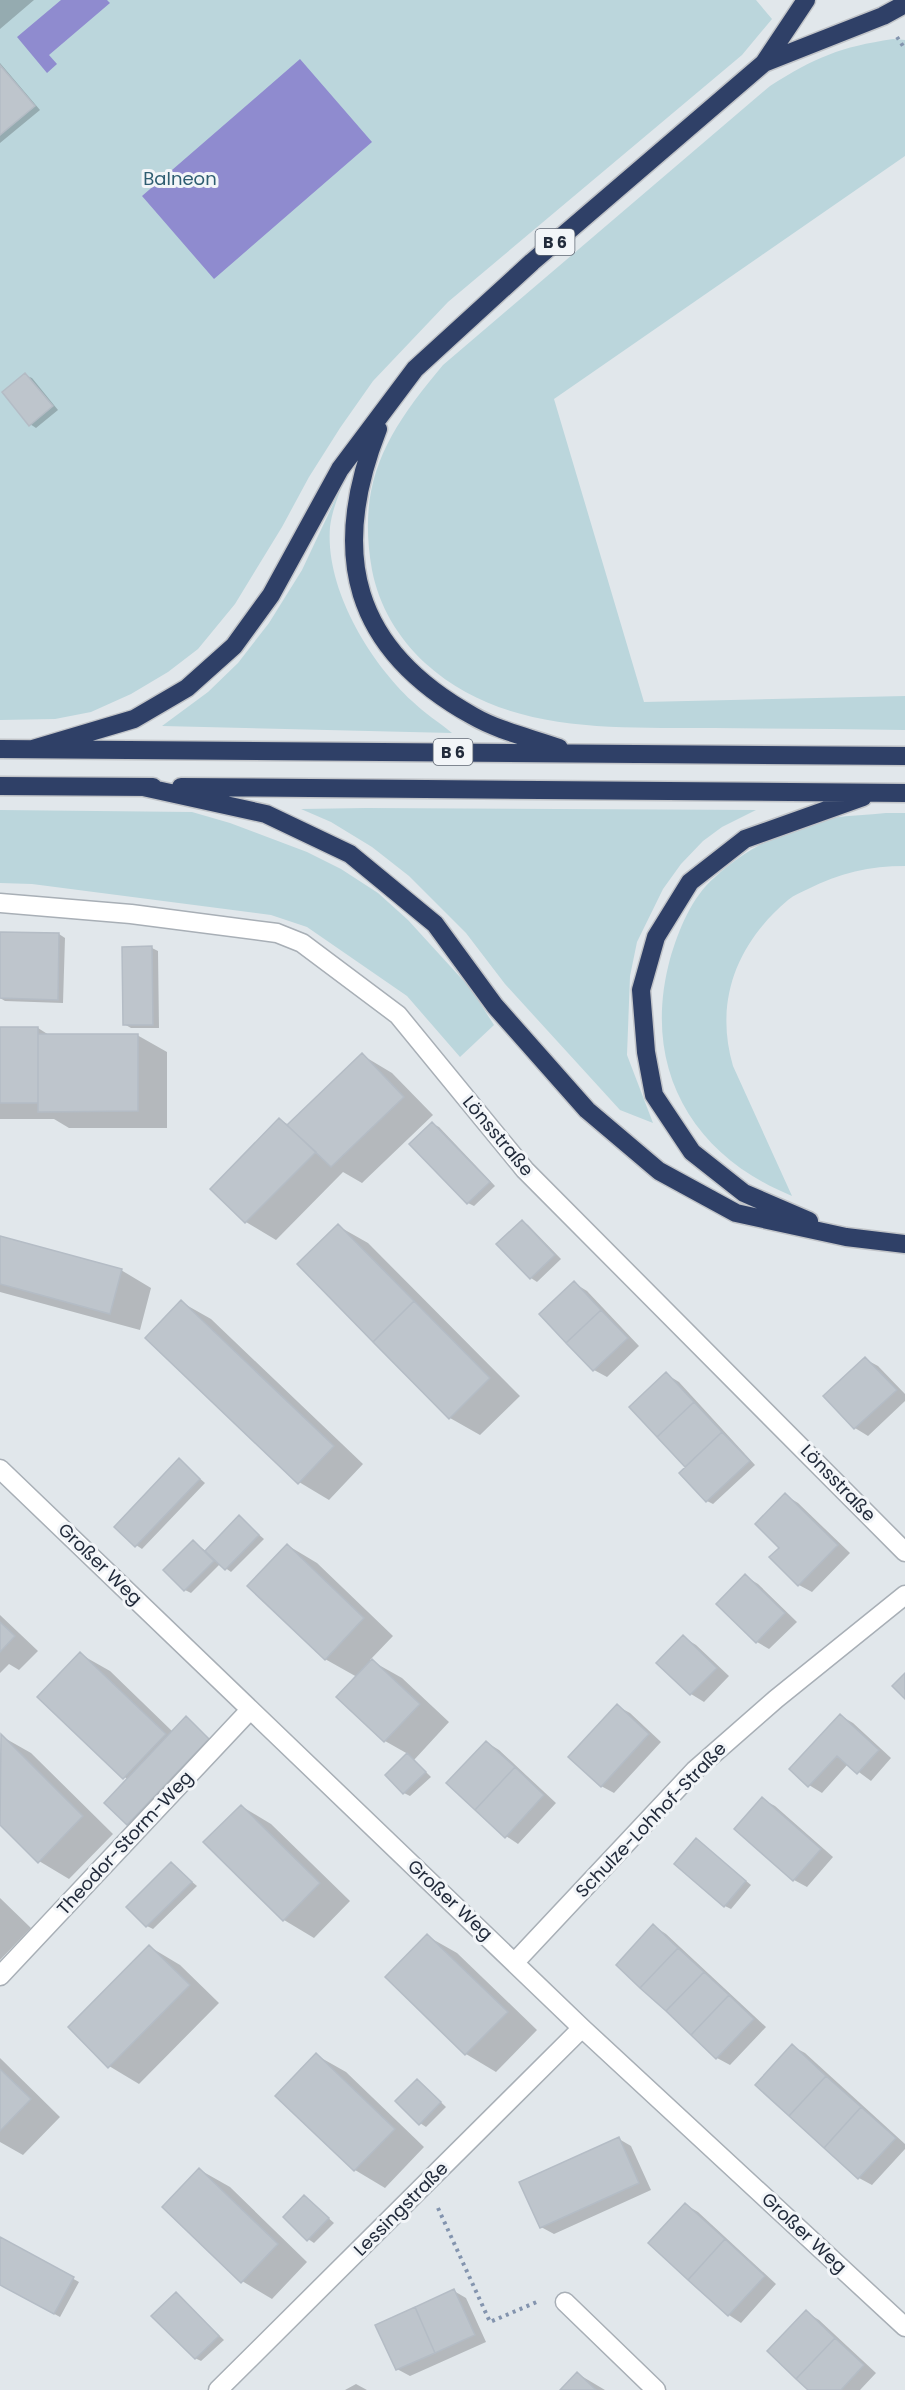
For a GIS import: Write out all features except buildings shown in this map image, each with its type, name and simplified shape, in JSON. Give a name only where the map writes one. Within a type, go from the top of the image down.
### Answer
[{"type":"highway","name":"B 6","points":[[386,408],[416,369],[437,348],[532,262],[764,63],[806,0]]},
{"type":"highway","name":"B 6","points":[[764,63],[884,16],[905,4]]},
{"type":"highway","points":[[33,749],[134,719],[187,688],[234,646],[271,595],[340,469],[386,408]]},
{"type":"highway","points":[[386,408],[361,474],[352,536],[359,585],[363,602],[370,616],[397,657],[430,690],[474,717],[572,753]]},
{"type":"highway","name":"B 6","points":[[0,749],[905,756]]},
{"type":"highway","name":"B 6","points":[[0,786],[905,793]]},
{"type":"highway","points":[[143,787],[266,814],[350,854],[435,924],[495,1006],[587,1110],[659,1171],[736,1214],[846,1238],[905,1244]]},
{"type":"highway","points":[[846,1238],[744,1193],[692,1152],[654,1095],[646,1052],[641,990],[656,937],[690,882],[745,839],[876,792]]},
{"type":"street","name":"Lönsstraße","points":[[0,903],[131,914],[277,933],[302,943],[398,1015],[525,1170],[905,1552]]},
{"type":"street","name":"Großer Weg","points":[[0,1469],[102,1564],[250,1710],[582,2028],[905,2327]]},
{"type":"street","name":"Schulze-Lohhof-Straße","points":[[515,1962],[694,1770],[776,1699],[905,1596]]},
{"type":"street","name":"Theodor-Storm-Weg","points":[[0,1976],[250,1710]]},
{"type":"street","name":"Lessingstraße","points":[[218,2390],[582,2028]]},
{"type":"street","points":[[565,2302],[656,2390]]},
{"type":"path","points":[[427,2183],[490,2322],[556,2294],[565,2302]]},
{"type":"green space","name":"Balneon","points":[[0,0],[756,0],[772,19],[742,55],[448,302],[373,381],[309,477],[282,527],[235,604],[198,649],[168,672],[131,694],[91,712],[55,719],[0,720]]},
{"type":"green space","points":[[893,39],[905,40],[905,156],[554,399],[644,702],[905,696],[905,730],[599,726],[525,715],[489,703],[456,686],[425,663],[398,632],[379,596],[372,570],[368,538],[373,483],[381,458],[406,412],[443,365],[770,86],[815,60],[843,50]]},
{"type":"green space","points":[[345,479],[334,508],[330,527],[330,550],[342,598],[353,622],[380,666],[417,705],[452,733],[162,726],[208,692],[238,663],[269,623],[302,570]]},
{"type":"green space","points":[[301,809],[756,810],[722,827],[703,841],[681,864],[663,889],[637,942],[630,976],[627,1055],[653,1123],[620,1110],[505,984],[466,933],[409,876],[372,847],[331,822]]},
{"type":"green space","points":[[0,810],[192,812],[230,823],[307,852],[341,869],[378,893],[408,920],[471,989],[494,1025],[460,1057],[407,996],[307,927],[271,915],[32,884],[0,883]]},
{"type":"green space","points":[[905,813],[905,866],[879,867],[843,875],[820,883],[790,898],[755,935],[734,975],[726,1019],[733,1066],[792,1196],[757,1178],[726,1157],[701,1131],[682,1103],[669,1071],[663,1036],[663,999],[670,959],[677,936],[699,894],[727,866],[741,856],[769,840],[816,822],[839,817]]},
{"type":"shaded area","points":[[61,0],[107,0],[110,3],[49,55],[57,64],[47,73],[17,37]]},
{"type":"shaded area","points":[[300,59],[372,142],[214,279],[142,196]]}]
